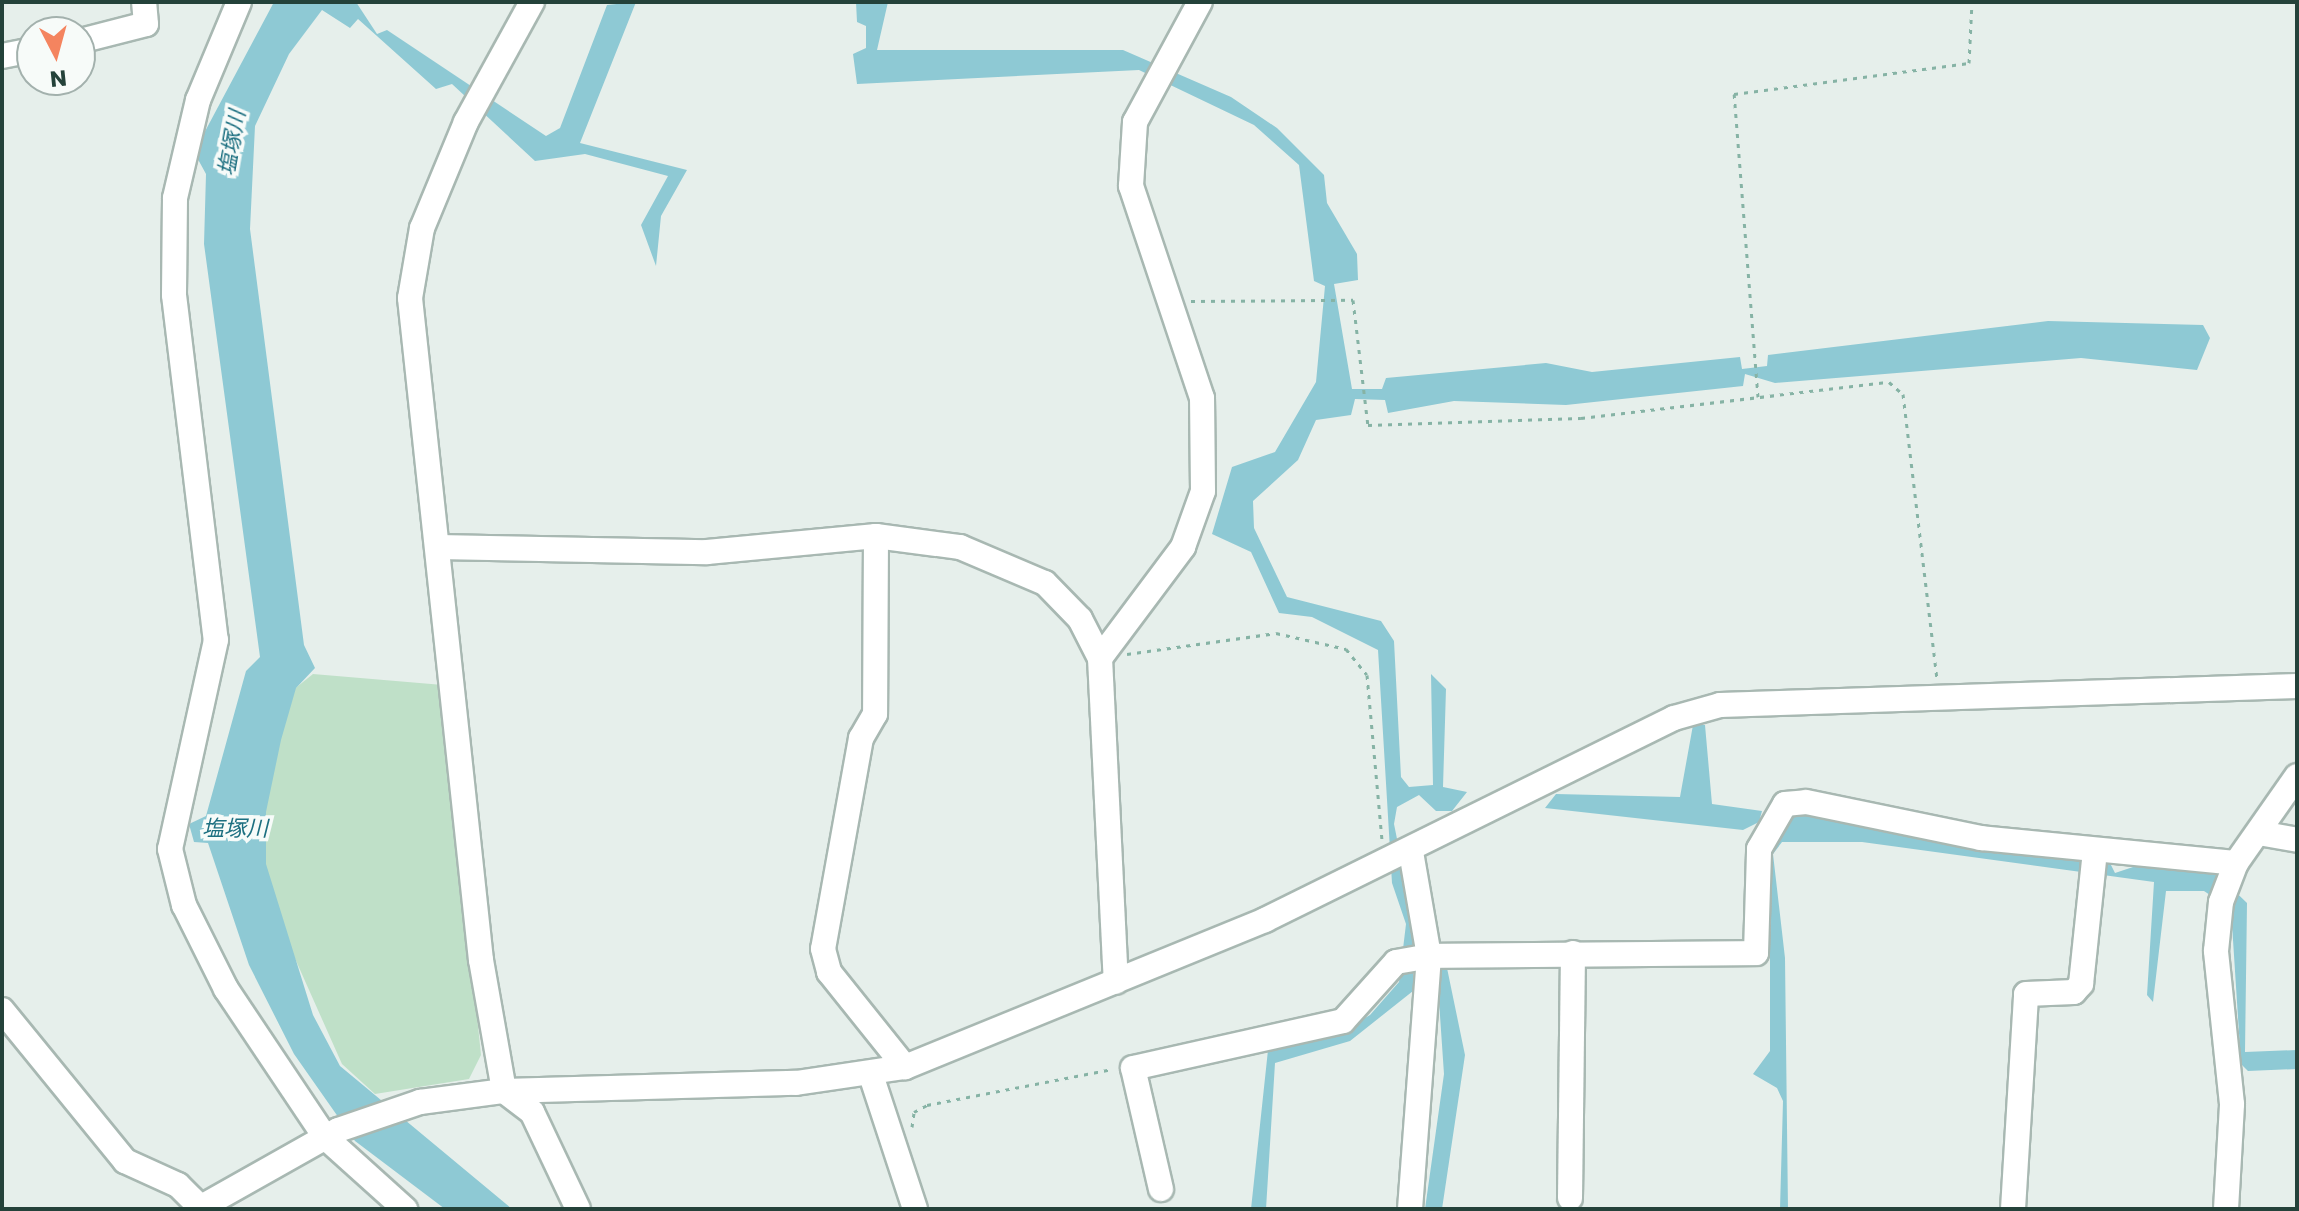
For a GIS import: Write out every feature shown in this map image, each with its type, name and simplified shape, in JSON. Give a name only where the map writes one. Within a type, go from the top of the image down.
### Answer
[{"type":"street","points":[[96,37],[146,24],[144,2]]},
{"type":"street","points":[[239,2],[198,100],[175,198],[174,295],[216,640],[170,849],[184,905],[226,989],[332,1134],[405,1209]]},
{"type":"street","points":[[504,1091],[506,1066],[481,960],[410,298],[422,228],[466,122],[532,2]]},
{"type":"street","points":[[1100,658],[1183,547],[1203,491],[1202,398],[1133,208],[1132,141],[1161,66],[1200,2]]},
{"type":"street","points":[[438,547],[707,552],[876,536],[960,547],[1023,569],[1065,601],[1100,658],[1116,982]]},
{"type":"street","points":[[876,536],[875,714],[861,738],[823,949],[829,972],[905,1067]]},
{"type":"street","points":[[2,1010],[125,1161],[178,1185],[200,1208],[332,1134],[388,1108],[504,1091],[871,1075],[905,1067],[1116,982],[1384,866],[1674,718],[1763,698],[2297,686]]},
{"type":"street","points":[[2226,1209],[2232,1104],[2216,951],[2221,902],[2236,863],[2297,776]]},
{"type":"street","points":[[1161,1189],[1133,1068],[1343,1021],[1396,962],[1429,956],[1756,953],[1759,849],[1785,804],[2095,851],[2236,863]]},
{"type":"street","points":[[2259,833],[2297,840]]},
{"type":"street","points":[[2013,1209],[2026,994],[2074,992],[2081,984],[2095,851]]},
{"type":"street","points":[[1410,1209],[1429,956],[1411,852]]},
{"type":"street","points":[[1570,1198],[1573,953]]},
{"type":"street","points":[[871,1075],[902,1154],[915,1209]]},
{"type":"street","points":[[504,1091],[532,1112],[578,1209]]},
{"type":"path","points":[[1758,397],[1734,94],[1969,63],[1972,2]]},
{"type":"path","points":[[1168,301],[1353,300],[1368,425],[1581,418],[1889,382],[1903,394],[1939,694]]},
{"type":"path","points":[[1100,658],[1276,633],[1346,649],[1367,675],[1384,866]]},
{"type":"path","points":[[902,1154],[914,1112],[927,1105],[1083,1070],[1133,1068]]},
{"type":"green space","points":[[313,674],[443,685],[481,1055],[469,1079],[375,1094],[342,1064],[293,954],[273,927],[251,803],[288,694]]},
{"type":"water","name":"塩塚川","points":[[274,2],[356,2],[377,34],[387,30],[546,136],[560,128],[607,5],[636,2],[580,143],[687,170],[661,216],[656,266],[641,225],[668,176],[585,154],[535,161],[452,84],[436,89],[358,19],[350,28],[322,10],[289,54],[255,126],[250,229],[304,645],[315,668],[296,688],[281,740],[266,812],[266,864],[313,1015],[340,1066],[512,1209],[445,1209],[355,1141],[294,1054],[249,965],[208,843],[194,842],[189,824],[206,816],[246,671],[260,657],[204,244],[206,174],[194,152]]},
{"type":"water","points":[[856,2],[888,2],[877,50],[1123,50],[1231,97],[1277,128],[1324,175],[1327,203],[1357,254],[1358,280],[1334,284],[1352,389],[1382,389],[1386,378],[1546,363],[1592,372],[1740,357],[1742,369],[1767,366],[1768,355],[2048,321],[2203,325],[2210,338],[2197,370],[2081,358],[1775,383],[1745,374],[1743,386],[1566,405],[1454,401],[1388,413],[1385,400],[1355,399],[1351,415],[1316,420],[1298,460],[1253,501],[1254,528],[1287,597],[1381,621],[1394,641],[1401,777],[1409,787],[1433,785],[1431,674],[1446,689],[1443,787],[1467,792],[1452,811],[1436,811],[1419,795],[1397,807],[1394,824],[1413,918],[1413,991],[1350,1041],[1275,1063],[1266,1209],[1251,1209],[1268,1050],[1336,1035],[1370,1015],[1399,982],[1406,924],[1392,883],[1378,650],[1312,617],[1279,613],[1251,552],[1212,534],[1232,467],[1275,452],[1316,382],[1325,286],[1314,281],[1299,165],[1254,125],[1139,70],[857,84],[853,54],[866,48],[866,26],[857,22]]},
{"type":"water","points":[[1693,725],[1705,725],[1712,804],[1762,811],[1759,822],[1743,830],[1545,808],[1556,794],[1680,797]]},
{"type":"water","points":[[1806,811],[1921,831],[1953,845],[2110,863],[2115,873],[2136,866],[2215,872],[2247,903],[2245,1052],[2297,1050],[2297,1069],[2248,1071],[2241,1064],[2231,909],[2204,891],[2166,891],[2153,1002],[2147,995],[2154,882],[1862,842],[1782,842],[1773,854],[1785,958],[1788,1209],[1780,1209],[1783,1101],[1777,1088],[1753,1074],[1770,1051],[1770,851],[1790,812]]},
{"type":"water","points":[[1447,968],[1465,1055],[1442,1209],[1425,1209],[1444,1074],[1437,972]]}]
